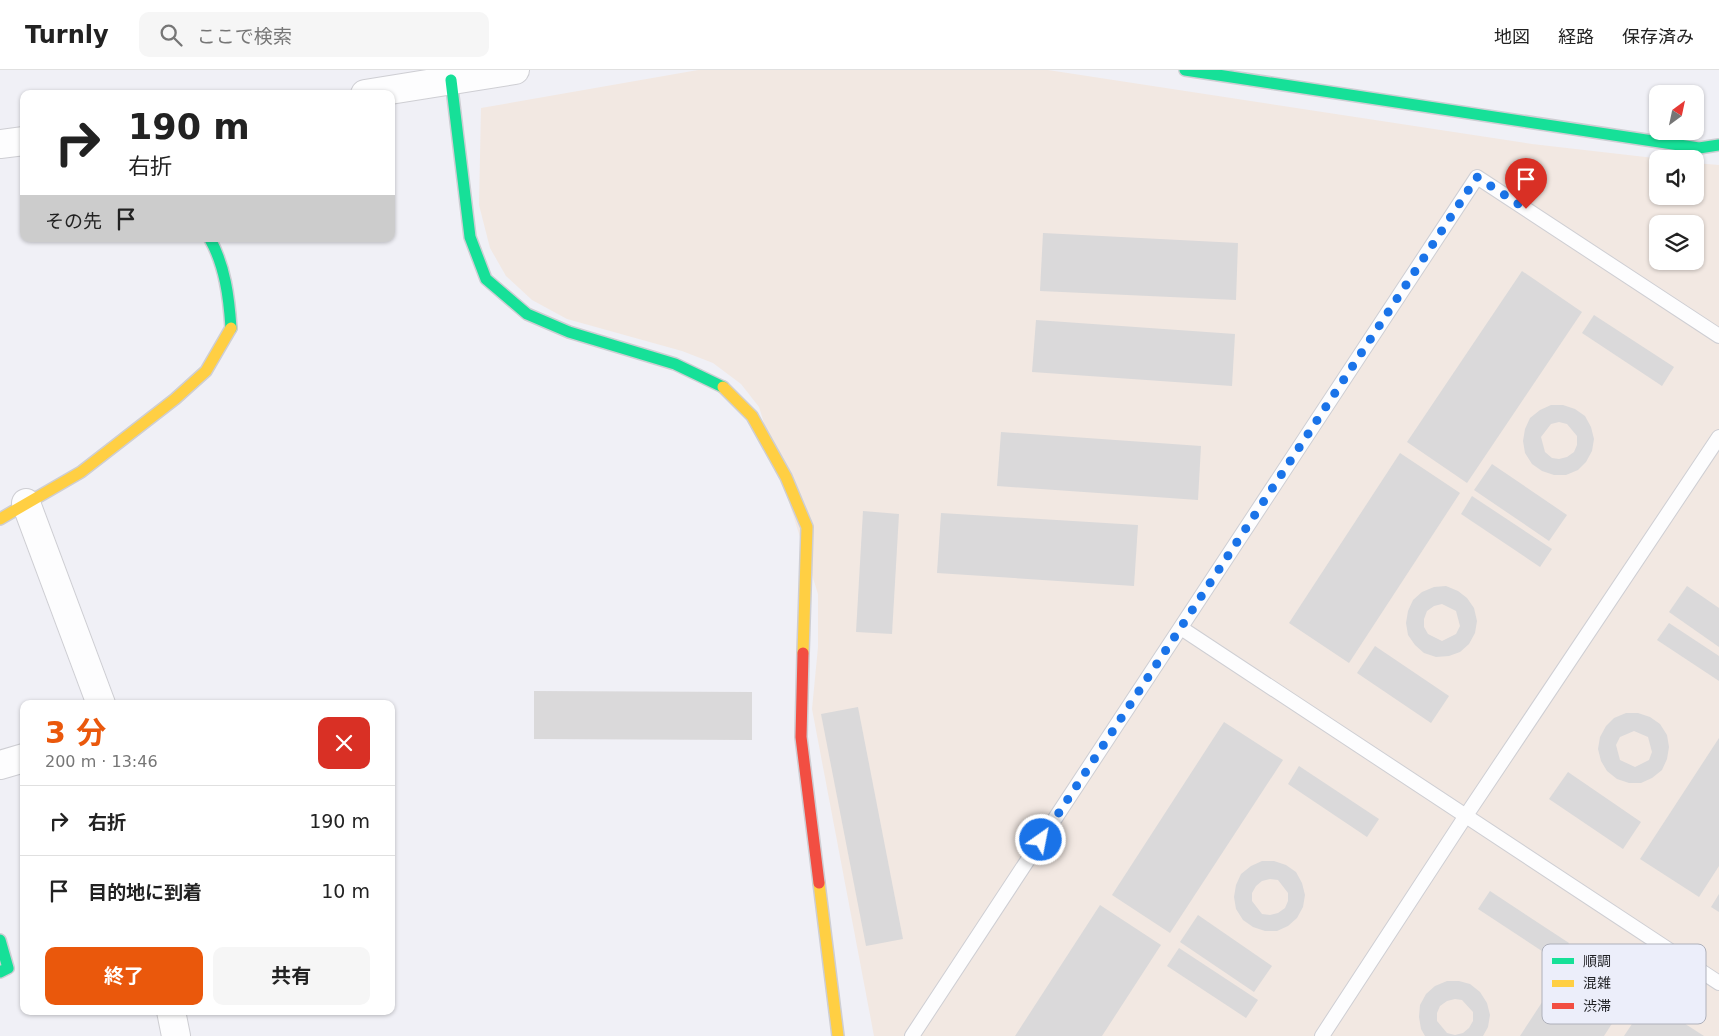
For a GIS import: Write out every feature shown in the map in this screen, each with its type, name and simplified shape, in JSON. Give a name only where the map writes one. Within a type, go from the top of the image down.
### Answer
[{"type":"street","points":[[390,90],[515,70]]},
{"type":"street","points":[[1185,70],[1699,148],[1719,145]]},
{"type":"street","points":[[451,80],[470,237],[486,279],[527,314],[569,332],[675,364],[720,384],[752,416],[786,477],[807,527],[802,737],[838,1036]]},
{"type":"street","points":[[0,144],[20,142]]},
{"type":"street","points":[[0,519],[81,472],[175,399],[206,371],[231,328],[229,296],[216,250],[212,242]]},
{"type":"street","points":[[26,503],[100,700]]},
{"type":"street","points":[[0,765],[20,759]]},
{"type":"street","points":[[0,940],[8,968],[0,972]]},
{"type":"street","points":[[172,1015],[176,1036]]},
{"type":"lane","points":[[912,1036],[1477,177],[1719,336]]},
{"type":"lane","points":[[1322,1036],[1465,817],[1719,437]]},
{"type":"lane","points":[[1181,628],[1659,944]]},
{"type":"lane","points":[[1706,975],[1719,983]]},
{"type":"shaded area","points":[[698,70],[1048,70],[1532,144],[1649,157],[1649,205],[1704,205],[1704,164],[1719,165],[1719,1036],[874,1036],[812,709],[818,647],[818,594],[759,407],[741,384],[713,363],[682,351],[567,319],[532,300],[506,276],[490,248],[479,205],[481,108]]},
{"type":"building","points":[[1043,233],[1238,243],[1236,300],[1040,291]]},
{"type":"building","points":[[1522,271],[1582,312],[1467,483],[1407,442]]},
{"type":"building","points":[[1594,315],[1674,367],[1662,386],[1582,333]]},
{"type":"building","points":[[1036,320],[1235,334],[1232,386],[1032,372]]},
{"type":"building","points":[[1551,405],[1563,405],[1575,409],[1585,416],[1591,427],[1594,439],[1592,451],[1586,462],[1578,470],[1566,475],[1554,475],[1542,471],[1532,464],[1525,453],[1523,441],[1525,429],[1530,418],[1540,410]],"holes":[[[1559,422],[1567,424],[1577,436],[1577,445],[1574,452],[1567,457],[1552,458],[1545,452],[1541,437],[1551,424]]]},
{"type":"building","points":[[1001,432],[1201,446],[1198,500],[997,486]]},
{"type":"building","points":[[1400,453],[1460,493],[1349,663],[1289,623]]},
{"type":"building","points":[[1492,464],[1567,515],[1549,541],[1474,490]]},
{"type":"building","points":[[1472,496],[1552,549],[1540,567],[1461,514]]},
{"type":"building","points":[[863,511],[899,514],[892,634],[856,632]]},
{"type":"building","points":[[941,513],[1138,525],[1134,586],[937,573]]},
{"type":"building","points":[[1446,586],[1458,591],[1467,598],[1474,608],[1477,621],[1475,633],[1469,644],[1460,652],[1449,656],[1436,657],[1424,653],[1408,635],[1406,623],[1408,611],[1413,600],[1422,592],[1434,587]],"holes":[[[1442,604],[1456,611],[1460,626],[1456,634],[1442,641],[1428,634],[1424,627],[1427,611],[1434,606]]]},
{"type":"building","points":[[1687,586],[1719,608],[1719,647],[1669,612]]},
{"type":"building","points":[[1669,623],[1719,656],[1719,681],[1657,640]]},
{"type":"building","points":[[1375,646],[1449,696],[1431,723],[1357,673]]},
{"type":"building","points":[[534,691],[752,692],[752,740],[534,739]]},
{"type":"building","points":[[858,707],[903,939],[866,946],[821,714]]},
{"type":"building","points":[[1626,713],[1638,713],[1650,717],[1660,724],[1667,735],[1669,747],[1667,759],[1662,770],[1652,778],[1641,783],[1629,783],[1617,779],[1607,771],[1601,761],[1598,749],[1600,737],[1606,726],[1614,718]],"holes":[[[1634,731],[1648,737],[1652,752],[1649,760],[1635,767],[1620,760],[1616,745],[1620,737]]]},
{"type":"building","points":[[1224,722],[1283,760],[1170,933],[1112,895]]},
{"type":"building","points":[[1719,738],[1719,866],[1699,897],[1640,859]]},
{"type":"building","points":[[1299,766],[1379,819],[1367,837],[1288,784]]},
{"type":"building","points":[[1568,772],[1641,822],[1623,849],[1549,799]]},
{"type":"building","points":[[1262,861],[1274,861],[1286,865],[1296,872],[1302,883],[1305,895],[1303,907],[1297,918],[1288,926],[1277,931],[1265,931],[1253,927],[1243,920],[1236,909],[1234,897],[1236,885],[1241,874],[1251,866]],"holes":[[[1278,880],[1288,893],[1288,901],[1285,908],[1278,913],[1262,914],[1252,901],[1252,893],[1262,881]]]},
{"type":"building","points":[[1490,891],[1569,943],[1542,944],[1542,951],[1478,909]]},
{"type":"building","points":[[1719,894],[1719,912],[1711,907]]},
{"type":"building","points":[[1100,905],[1161,945],[1102,1036],[1015,1036]]},
{"type":"building","points":[[1198,915],[1272,966],[1254,992],[1180,942]]},
{"type":"building","points":[[1179,948],[1258,1000],[1246,1018],[1167,966]]},
{"type":"building","points":[[1447,981],[1459,981],[1470,984],[1480,992],[1487,1003],[1490,1015],[1488,1027],[1483,1036],[1425,1036],[1421,1029],[1419,1017],[1420,1005],[1426,994],[1435,986]],"holes":[[[1462,1000],[1473,1012],[1473,1021],[1463,1033],[1455,1035],[1447,1033],[1437,1021],[1437,1013],[1440,1006],[1447,1001]]]},
{"type":"building","points":[[1542,1002],[1542,1024],[1612,1024],[1604,1036],[1520,1036]]},
{"type":"building","points":[[1632,1024],[1685,1024],[1704,1036],[1624,1036]]},
{"type":"traffic: fast","points":[[1185,70],[1699,148],[1719,145]]},
{"type":"traffic: fast","points":[[451,80],[470,237],[486,279],[527,314],[569,332],[675,364],[723,387]]},
{"type":"traffic: fast","points":[[212,242],[223,271],[231,328]]},
{"type":"traffic: fast","points":[[0,940],[8,968],[0,972]]},
{"type":"traffic: slow","points":[[0,519],[81,472],[175,399],[206,371],[231,328]]},
{"type":"traffic: slow","points":[[723,387],[752,416],[786,477],[807,527],[803,653]]},
{"type":"traffic: slow","points":[[819,883],[838,1036]]},
{"type":"traffic: jam","points":[[803,653],[801,737],[819,883]]},
{"type":"route","points":[[1041,840],[1477,177],[1526,209]]}]
